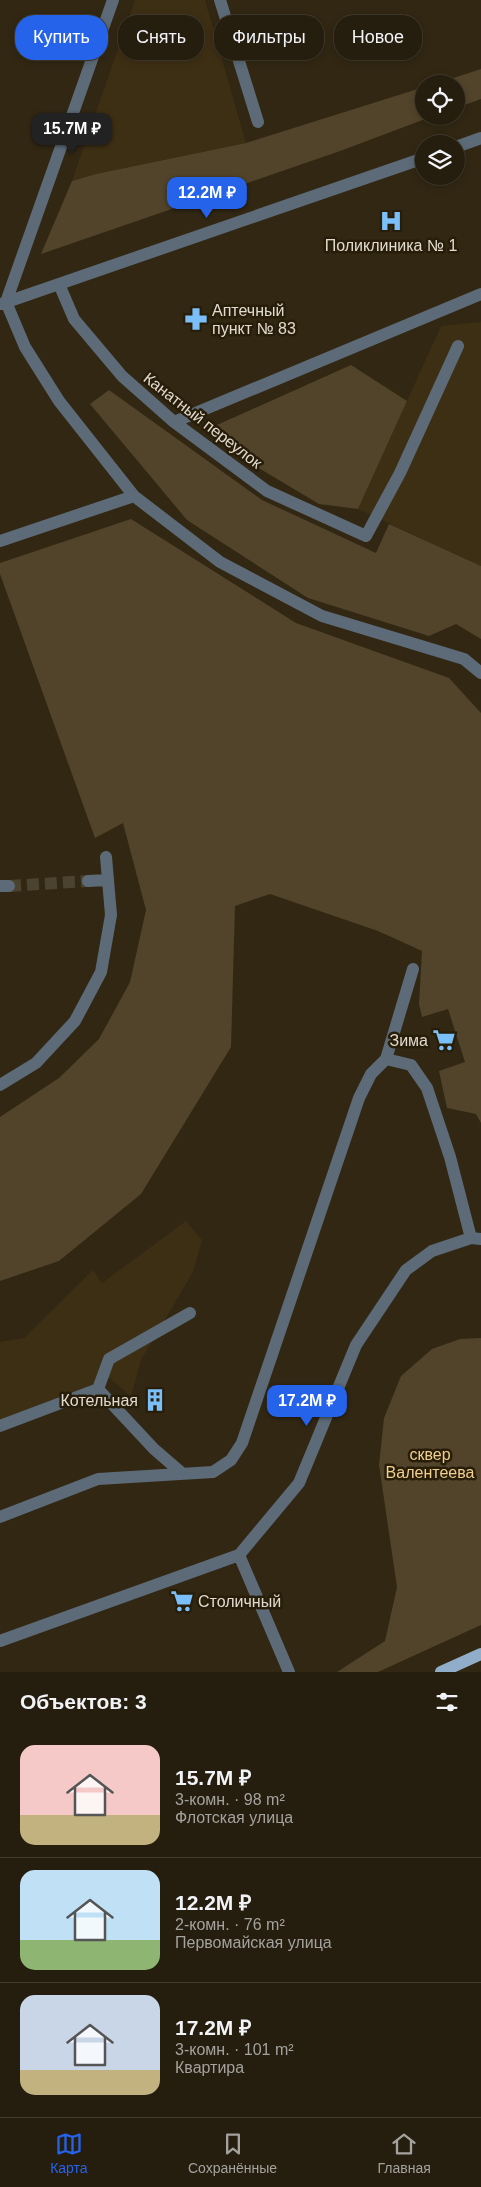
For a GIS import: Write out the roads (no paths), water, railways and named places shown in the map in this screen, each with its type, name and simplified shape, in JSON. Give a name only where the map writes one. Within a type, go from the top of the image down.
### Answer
[{"type":"main road","points":[[441,1672],[481,1654]]},
{"type":"street","points":[[113,0],[3,304],[25,347],[59,401],[134,496],[220,562],[322,616],[464,659],[481,674]]},
{"type":"street","points":[[220,0],[258,122]]},
{"type":"street","points":[[465,144],[481,138]]},
{"type":"street","points":[[3,304],[415,161]]},
{"type":"street","name":"Канатный переулок","points":[[59,284],[74,318],[122,376],[174,422],[267,491],[366,536],[400,473],[458,346]]},
{"type":"street","points":[[174,422],[481,294]]},
{"type":"street","points":[[0,541],[134,496]]},
{"type":"street","points":[[0,1085],[36,1062],[76,1021],[101,972],[111,915],[106,857]]},
{"type":"street","points":[[88,881],[108,880]]},
{"type":"street","points":[[0,1517],[98,1480],[213,1472],[231,1460],[242,1443],[359,1098],[371,1074],[386,1059],[414,969]]},
{"type":"street","points":[[0,1641],[239,1554],[299,1483],[356,1345],[406,1270],[432,1251],[476,1239],[427,1088],[411,1065],[386,1059]]},
{"type":"street","points":[[0,1426],[98,1389],[109,1359],[190,1313]]},
{"type":"street","points":[[98,1389],[154,1449],[183,1474]]},
{"type":"street","points":[[239,1554],[289,1672]]},
{"type":"tunnel","points":[[9,886],[88,881]]},
{"type":"place","name":"Поликлиника № 1","points":[[391,221]]},
{"type":"place","name":"Аптечный пункт № 83","points":[[196,319]]},
{"type":"place","name":"Зима","points":[[444,1040]]},
{"type":"place","name":"Котельная","points":[[155,1400]]},
{"type":"place","name":"Столичный","points":[[182,1601]]},
{"type":"park label","name":"сквер Валентеева","points":[[430,1463]]}]
